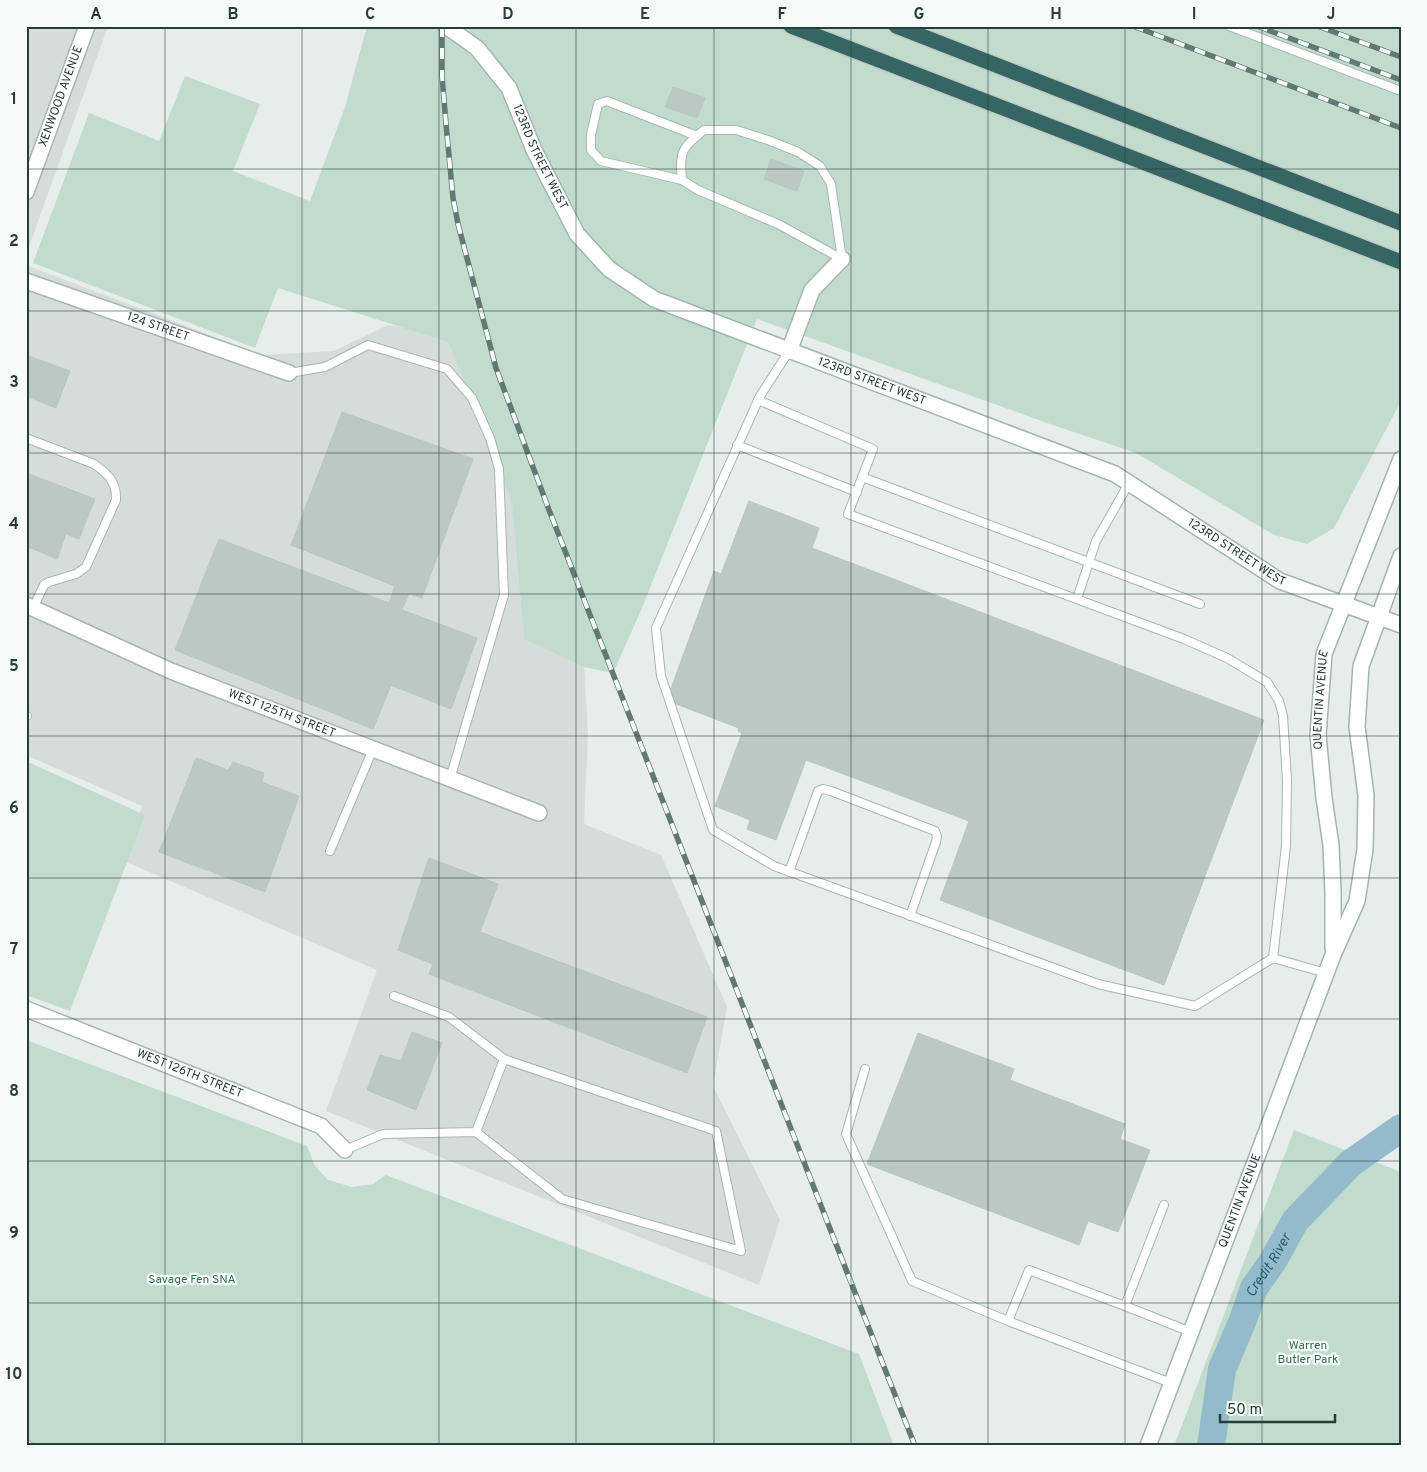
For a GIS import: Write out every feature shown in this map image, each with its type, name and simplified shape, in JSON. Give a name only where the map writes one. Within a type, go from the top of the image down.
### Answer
[{"type":"highway","points":[[791,26],[1401,262]]},
{"type":"highway","points":[[896,26],[1401,223]]},
{"type":"street","name":"XENWOOD AVENUE","points":[[26,192],[87,26]]},
{"type":"street","name":"123RD STREET WEST","points":[[446,26],[477,48],[509,88],[534,150],[577,234],[609,269],[654,299],[1115,474],[1280,581],[1401,625]]},
{"type":"street","points":[[788,351],[812,290],[842,259]]},
{"type":"street","name":"124 STREET","points":[[26,281],[289,373]]},
{"type":"street","name":"QUENTIN AVENUE","points":[[1333,955],[1332,846],[1324,798],[1318,735],[1324,654],[1401,459]]},
{"type":"street","name":"QUENTIN AVENUE","points":[[1148,1446],[1333,955],[1357,901],[1365,848],[1366,795],[1357,726],[1361,666],[1401,556]]},
{"type":"street","name":"WEST 125TH STREET","points":[[30,606],[171,671],[539,813]]},
{"type":"street","name":"WEST 126TH STREET","points":[[26,1009],[321,1126],[345,1150]]},
{"type":"lane","points":[[1229,26],[1401,91]]},
{"type":"lane","points":[[697,136],[607,101],[598,104],[591,135],[591,150],[601,161],[682,180],[698,190],[778,224],[842,259]]},
{"type":"lane","points":[[682,180],[680,159],[686,145],[704,130],[736,130],[798,152],[820,166],[831,184],[842,259]]},
{"type":"lane","points":[[289,373],[325,367],[368,345],[447,368],[472,398],[490,438],[499,469],[504,596],[450,779]]},
{"type":"lane","points":[[788,351],[758,400],[656,628],[661,676],[713,830],[774,866],[1098,984],[1195,1006],[1273,958],[1326,974]]},
{"type":"lane","points":[[758,400],[873,449],[848,514],[1184,639],[1227,658],[1267,682],[1279,701],[1283,716],[1287,780],[1286,846],[1273,958]]},
{"type":"lane","points":[[26,438],[94,464],[103,470],[114,482],[117,490],[116,500],[98,544],[86,567],[76,574],[44,585],[30,606]]},
{"type":"lane","points":[[737,445],[857,492]]},
{"type":"lane","points":[[862,476],[1200,604]]},
{"type":"lane","points":[[1077,599],[1096,541],[1129,483]]},
{"type":"lane","points":[[330,851],[373,749]]},
{"type":"lane","points":[[789,872],[818,792],[822,789],[830,791],[935,831],[937,836],[936,842],[910,916]]},
{"type":"lane","points":[[345,1150],[383,1134],[476,1132],[562,1199],[741,1251],[716,1132],[504,1059],[450,1017],[394,996]]},
{"type":"lane","points":[[476,1132],[504,1059]]},
{"type":"lane","points":[[865,1069],[846,1134],[912,1281],[1171,1383]]},
{"type":"lane","points":[[1125,1306],[1164,1205]]},
{"type":"lane","points":[[1008,1320],[1029,1270],[1191,1332]]},
{"type":"lane","points":[[26,1444],[30,1446]]},
{"type":"shaded area","points":[[26,26],[108,26],[26,255]]},
{"type":"shaded area","points":[[26,265],[262,355],[334,351],[388,325],[443,334],[497,419],[512,500],[524,638],[584,663],[588,735],[584,824],[661,855],[727,1007],[713,1086],[780,1220],[759,1285],[326,1111],[377,970],[124,861],[142,806],[26,755]]},
{"type":"green space","points":[[367,26],[1401,26],[1401,401],[1334,528],[1307,544],[1274,535],[1136,453],[757,319],[642,608],[613,673],[584,667],[524,639],[512,503],[483,423],[448,342],[278,288],[255,348],[33,263],[89,113],[159,141],[185,76],[260,104],[233,171],[310,201],[345,107]]},
{"type":"green space","points":[[26,761],[145,815],[70,1011],[26,995]]},
{"type":"green space","name":"Savage Fen SNA","points":[[26,1040],[307,1146],[315,1166],[328,1180],[352,1187],[373,1184],[386,1175],[859,1354],[894,1446],[26,1446]]},
{"type":"green space","name":"Warren Butler Park","points":[[1294,1130],[1401,1172],[1401,1446],[1174,1446]]},
{"type":"building","points":[[673,87],[705,98],[697,118],[665,107]]},
{"type":"building","points":[[771,159],[804,171],[797,191],[764,179]]},
{"type":"building","points":[[26,355],[70,371],[56,408],[26,396]]},
{"type":"building","points":[[342,412],[473,459],[422,598],[409,594],[402,610],[477,638],[451,709],[391,685],[373,729],[175,650],[219,539],[389,603],[395,586],[291,545]]},
{"type":"building","points":[[26,473],[95,499],[79,539],[66,534],[57,559],[26,546]]},
{"type":"building","points":[[749,501],[819,528],[812,548],[1264,720],[1164,985],[940,900],[969,821],[806,760],[776,840],[747,829],[750,820],[715,806],[742,733],[738,731],[739,728],[676,704],[669,694],[714,571],[721,574]]},
{"type":"building","points":[[196,758],[228,770],[233,762],[264,773],[262,782],[299,796],[265,892],[159,852]]},
{"type":"building","points":[[429,858],[498,884],[480,932],[707,1017],[687,1073],[429,974],[433,964],[398,950]]},
{"type":"building","points":[[412,1032],[442,1043],[416,1110],[367,1090],[380,1055],[401,1061]]},
{"type":"building","points":[[918,1033],[1014,1069],[1010,1080],[1125,1124],[1120,1139],[1150,1150],[1118,1232],[1088,1221],[1079,1245],[867,1164]]},
{"type":"waterway","name":"Credit River","points":[[1211,1446],[1222,1369],[1243,1320],[1254,1288],[1273,1261],[1295,1221],[1351,1163],[1401,1128]]},
{"type":"railway","points":[[442,26],[442,76],[453,198],[458,224],[496,368],[549,510],[915,1446]]},
{"type":"railway","points":[[1133,26],[1401,128]]},
{"type":"railway","points":[[1257,26],[1401,80]]},
{"type":"railway","points":[[1318,26],[1401,57]]}]
